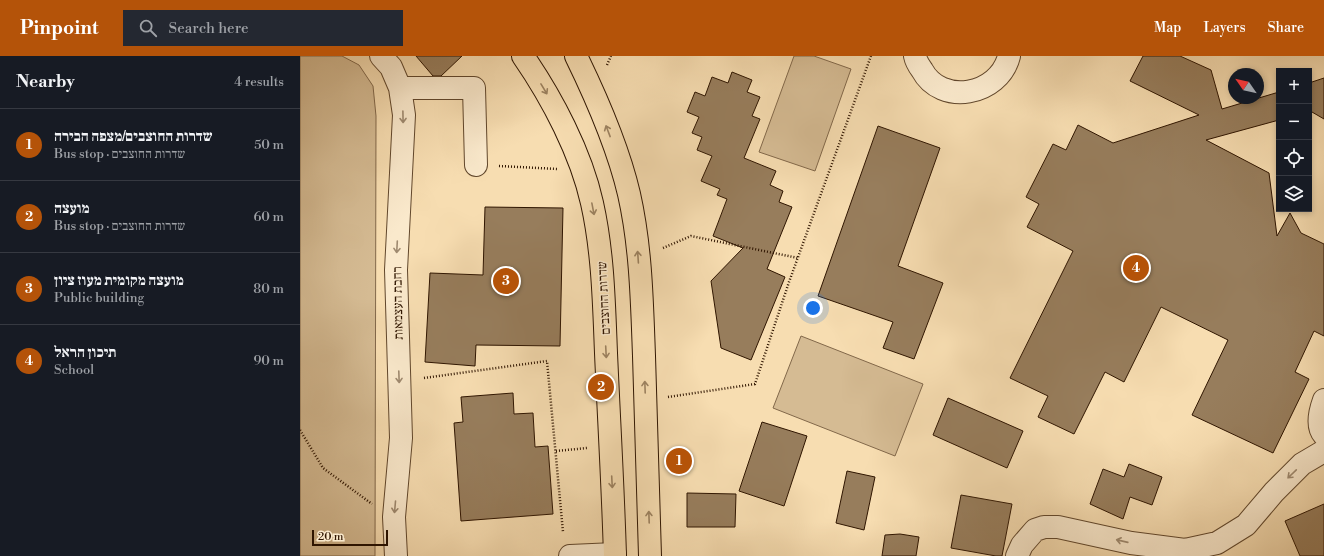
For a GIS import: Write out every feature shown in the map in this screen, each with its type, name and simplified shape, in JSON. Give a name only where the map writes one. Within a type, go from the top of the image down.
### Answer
[{"type":"main road","name":"שדרות החוצבים","points":[[523,56],[555,108],[578,159],[592,202],[600,248],[604,307],[615,555]]},
{"type":"main road","points":[[576,56],[595,97],[622,169],[634,218],[642,305],[650,556]]},
{"type":"street","name":"רחבת העצמאות","points":[[381,56],[391,67],[400,88],[404,115],[396,270],[401,438],[394,517],[396,556]]},
{"type":"street","points":[[915,56],[924,75],[936,86],[952,92],[968,92],[985,87],[997,78],[1007,64],[1008,56]]},
{"type":"street","points":[[400,88],[474,88],[476,165]]},
{"type":"street","points":[[1324,400],[1320,418],[1320,431],[1324,435]]},
{"type":"street","points":[[1017,556],[1022,545],[1034,530],[1044,527],[1058,527],[1131,544],[1185,550],[1217,543],[1246,525],[1274,492],[1302,464],[1324,451]]},
{"type":"street","points":[[570,556],[615,555]]},
{"type":"path","points":[[645,400],[755,384],[798,258],[871,56]]},
{"type":"path","points":[[476,165],[582,171]]},
{"type":"path","points":[[638,259],[691,236],[798,258]]},
{"type":"path","points":[[399,381],[547,361],[562,518]]},
{"type":"path","points":[[300,430],[323,468],[365,500],[394,517]]},
{"type":"path","points":[[556,451],[610,446]]},
{"type":"shaded area","points":[[300,56],[342,56],[359,65],[373,86],[376,116],[375,556],[300,556]]},
{"type":"shaded area","points":[[794,56],[814,56],[851,69],[815,171],[759,152]]},
{"type":"shaded area","points":[[801,336],[923,384],[895,456],[773,408]]},
{"type":"building","points":[[416,56],[462,56],[441,76],[433,76]]},
{"type":"building","points":[[1143,56],[1180,56],[1211,70],[1222,109],[1239,104],[1264,104],[1264,96],[1276,93],[1276,121],[1206,140],[1269,173],[1277,236],[1290,213],[1301,233],[1324,244],[1324,336],[1314,331],[1295,372],[1309,379],[1273,453],[1192,415],[1228,340],[1161,307],[1124,382],[1105,372],[1074,434],[1038,417],[1048,396],[1010,378],[1073,251],[1027,227],[1039,204],[1026,197],[1053,144],[1066,150],[1078,125],[1113,143],[1199,115],[1130,81]]},
{"type":"building","points":[[732,72],[752,80],[747,92],[760,97],[752,116],[760,119],[744,158],[776,171],[770,185],[783,191],[779,202],[792,207],[767,269],[785,277],[751,360],[721,348],[711,281],[743,248],[713,236],[727,199],[717,195],[720,189],[701,181],[712,156],[697,150],[702,137],[692,133],[699,117],[687,112],[695,92],[705,96],[712,77],[728,83]]},
{"type":"building","points":[[1324,78],[1324,119],[1312,112],[1312,82]]},
{"type":"building","points":[[878,126],[940,148],[898,266],[943,283],[914,359],[883,348],[893,322],[818,296]]},
{"type":"building","points":[[485,207],[563,208],[560,346],[476,345],[475,366],[425,362],[430,273],[483,275]]},
{"type":"building","points":[[513,393],[514,414],[533,413],[535,447],[548,446],[553,514],[461,521],[454,423],[463,422],[461,397]]},
{"type":"building","points":[[948,398],[1023,431],[1007,468],[933,435]]},
{"type":"building","points":[[762,422],[807,436],[784,506],[739,491]]},
{"type":"building","points":[[1129,464],[1162,477],[1152,505],[1130,497],[1123,519],[1090,504],[1103,469],[1124,477]]},
{"type":"building","points":[[847,471],[875,477],[864,530],[836,523]]},
{"type":"building","points":[[687,493],[736,494],[735,527],[687,527]]},
{"type":"building","points":[[961,495],[1012,504],[1002,556],[951,548]]},
{"type":"building","points":[[1324,504],[1324,556],[1300,556],[1285,521]]},
{"type":"building","points":[[900,534],[919,537],[916,556],[882,556],[885,535]]},
{"type":"place","name":"תיכון הראל","points":[[1136,268]]},
{"type":"place","name":"מועצה מקומית מעוז ציון","points":[[506,281]]},
{"type":"place","name":"מועצה","points":[[601,387]]},
{"type":"place","name":"שדרות החוצבים/מצפה הבירה","points":[[679,461]]}]
